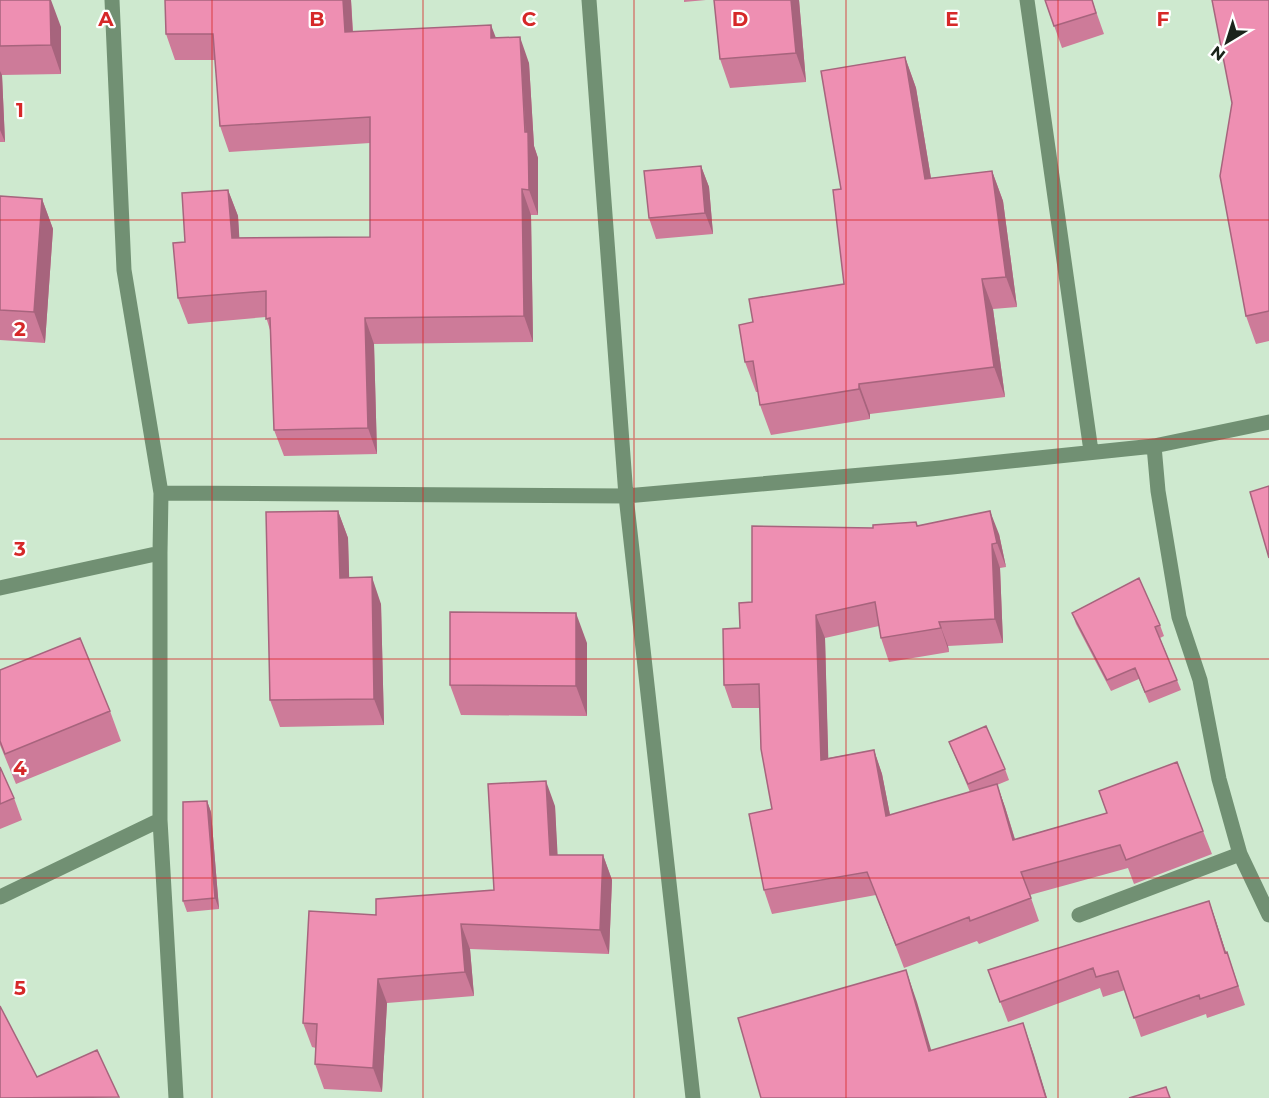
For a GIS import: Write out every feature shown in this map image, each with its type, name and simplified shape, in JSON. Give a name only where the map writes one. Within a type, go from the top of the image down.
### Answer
[{"type":"street","points":[[112,0],[124,270],[161,493],[160,820],[176,1098]]},
{"type":"street","points":[[588,0],[626,496],[693,1098]]},
{"type":"street","points":[[1027,0],[1091,451]]},
{"type":"street","points":[[161,493],[626,496],[952,467],[1154,446],[1269,422]]},
{"type":"street","points":[[1154,446],[1158,491],[1179,617],[1200,680],[1219,778],[1240,854],[1269,915]]},
{"type":"street","points":[[0,588],[160,553]]},
{"type":"street","points":[[0,897],[160,820]]},
{"type":"street","points":[[1079,915],[1240,854]]},
{"type":"building","points":[[0,0],[50,0],[51,45],[0,46]]},
{"type":"building","points":[[165,0],[343,0],[345,32],[491,25],[491,38],[520,37],[525,132],[528,132],[529,190],[522,189],[524,316],[365,318],[368,428],[274,430],[270,318],[266,319],[266,291],[178,298],[173,243],[185,242],[182,193],[228,190],[232,238],[370,237],[370,117],[220,126],[213,34],[166,34]]},
{"type":"building","points":[[714,0],[791,0],[796,53],[720,59]]},
{"type":"building","points":[[1045,0],[1092,0],[1096,13],[1054,26]]},
{"type":"building","points":[[1212,0],[1269,0],[1269,311],[1246,316],[1220,176],[1232,103]]},
{"type":"building","points":[[905,57],[925,179],[992,171],[1006,277],[982,279],[994,367],[859,384],[859,389],[760,405],[753,361],[745,362],[739,325],[753,322],[749,299],[844,284],[833,190],[841,189],[821,71]]},
{"type":"building","points":[[701,166],[705,213],[649,218],[644,171]]},
{"type":"building","points":[[0,196],[42,199],[34,312],[0,310]]},
{"type":"building","points":[[1269,486],[1269,558],[1250,492]]},
{"type":"building","points":[[338,511],[340,578],[372,577],[374,699],[270,700],[266,512]]},
{"type":"building","points":[[990,511],[997,543],[992,544],[995,619],[939,622],[941,628],[881,638],[875,602],[816,615],[821,760],[874,750],[886,816],[997,784],[1013,840],[1107,813],[1099,791],[1177,762],[1203,831],[1126,860],[1120,845],[1021,872],[1031,898],[970,921],[969,917],[896,945],[867,872],[764,890],[749,814],[772,809],[761,749],[759,684],[724,685],[723,629],[740,628],[739,603],[752,602],[752,526],[873,528],[873,525],[916,522],[917,526]]},
{"type":"building","points":[[1139,578],[1160,625],[1155,627],[1177,680],[1145,692],[1135,668],[1107,680],[1072,613]]},
{"type":"building","points":[[450,612],[576,613],[576,686],[450,685]]},
{"type":"building","points":[[80,638],[110,711],[5,754],[0,741],[0,670]]},
{"type":"building","points":[[986,726],[1005,769],[968,784],[949,742]]},
{"type":"building","points":[[0,767],[14,798],[0,804]]},
{"type":"building","points":[[546,781],[550,855],[603,855],[600,930],[461,924],[465,972],[378,979],[373,1068],[315,1064],[317,1024],[303,1023],[309,911],[376,915],[376,899],[494,890],[488,784]]},
{"type":"building","points":[[207,801],[215,898],[183,901],[183,802]]},
{"type":"building","points":[[1209,901],[1238,986],[1200,999],[1199,995],[1134,1018],[1118,971],[1096,977],[1093,968],[1000,1002],[988,970]]},
{"type":"building","points":[[906,970],[929,1051],[1023,1023],[1046,1098],[761,1098],[738,1018]]},
{"type":"building","points":[[0,1006],[37,1077],[97,1050],[119,1097],[0,1098]]},
{"type":"building","points":[[1166,1087],[1170,1098],[1129,1098]]}]
